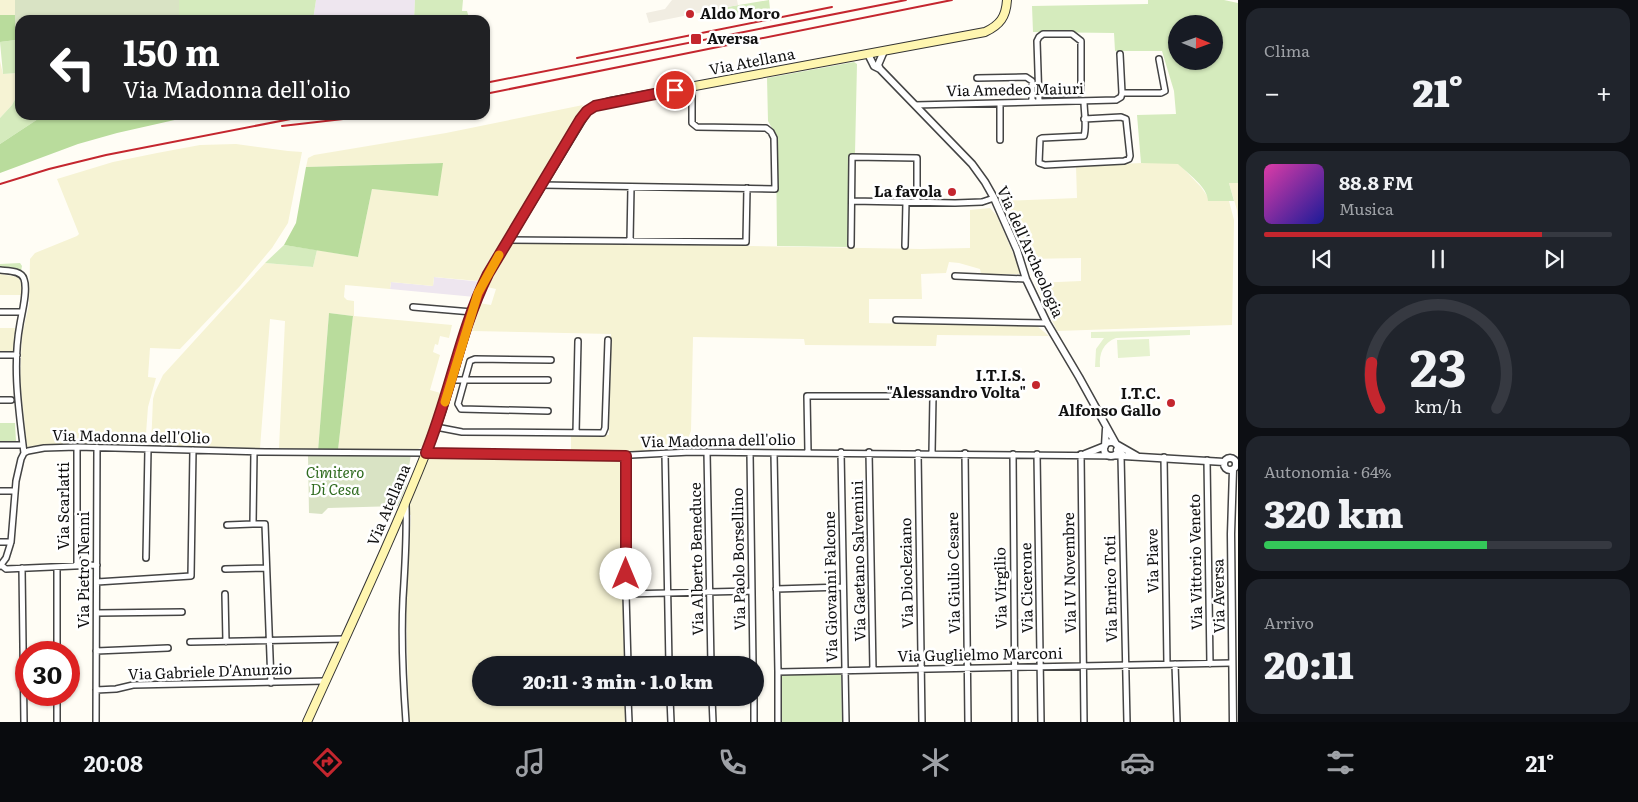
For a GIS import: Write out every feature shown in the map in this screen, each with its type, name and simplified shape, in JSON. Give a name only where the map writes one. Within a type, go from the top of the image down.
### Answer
[{"type":"main road","name":"Via Atellana","points":[[307,722],[426,453],[436,428],[472,312],[485,280],[587,111],[595,106],[609,102],[985,32],[995,28],[1002,21],[1006,11],[1007,0]]},
{"type":"street","points":[[1039,94],[1078,94],[1081,92],[1082,41],[1078,37],[1072,34],[1043,34],[1039,37],[1038,41],[1039,102]]},
{"type":"street","points":[[859,56],[878,66],[884,51]]},
{"type":"street","name":"Via dell'Archeologia","points":[[872,53],[878,66],[972,164],[994,198],[1017,250],[1026,279],[1047,323],[1079,376],[1120,451],[1137,456],[1224,462]]},
{"type":"street","points":[[1120,54],[1122,93],[1161,93],[1165,91],[1159,60]]},
{"type":"street","points":[[977,78],[1026,77],[1032,81],[1032,102]]},
{"type":"street","points":[[541,185],[775,189],[774,138],[772,132],[766,128],[694,126],[692,123],[692,87]]},
{"type":"street","name":"Via Amedeo Maiuri","points":[[915,105],[1116,100],[1121,97],[1122,93]]},
{"type":"street","points":[[1084,101],[1084,119],[1084,136],[1042,138],[1040,140],[1039,163],[1045,165],[1124,161],[1129,159],[1126,119],[1084,119]]},
{"type":"street","points":[[1000,103],[1000,140]]},
{"type":"street","points":[[851,245],[852,156],[917,158],[917,202]]},
{"type":"street","points":[[630,241],[631,186]]},
{"type":"street","points":[[508,240],[746,242],[747,188]]},
{"type":"street","points":[[852,201],[973,202],[994,198]]},
{"type":"street","points":[[905,246],[906,202]]},
{"type":"street","points":[[0,270],[17,272],[25,280],[24,302],[16,355],[18,400],[24,454],[19,464],[15,491],[11,542],[1,566],[6,569],[97,565]]},
{"type":"street","points":[[955,276],[1026,279]]},
{"type":"street","points":[[413,307],[472,312]]},
{"type":"street","points":[[0,312],[22,312]]},
{"type":"street","points":[[896,320],[1047,323]]},
{"type":"street","points":[[436,428],[462,432],[603,433],[606,428],[608,340]]},
{"type":"street","points":[[576,433],[578,341]]},
{"type":"street","points":[[0,355],[16,355]]},
{"type":"street","points":[[548,411],[461,409],[458,404],[470,361],[475,358],[551,360]]},
{"type":"street","points":[[451,380],[548,380]]},
{"type":"street","points":[[808,452],[807,396],[933,396],[932,453]]},
{"type":"street","points":[[0,400],[11,400]]},
{"type":"street","points":[[1083,454],[1105,446],[1111,442],[1120,451],[1111,456],[1105,452],[1105,446],[1106,428]]},
{"type":"street","points":[[0,445],[23,445]]},
{"type":"street","name":"Via Madonna dell'Olio","points":[[24,454],[44,448],[77,447],[265,452]]},
{"type":"street","name":"Via Scarlatti","points":[[77,447],[77,566]]},
{"type":"street","name":"Via Pietro Nenni","points":[[96,722],[97,448]]},
{"type":"street","points":[[146,558],[148,449]]},
{"type":"street","points":[[97,582],[191,576],[193,450]]},
{"type":"street","name":"Via dell'Archeologia","points":[[1120,451],[1137,456]]},
{"type":"street","name":"Via Enrico Toti","points":[[1120,451],[1127,722]]},
{"type":"street","points":[[253,524],[254,452]]},
{"type":"street","name":"Via Madonna dell'olio","points":[[265,452],[626,456],[707,452],[870,452],[1083,454],[1111,456]]},
{"type":"street","name":"Via Alberto Beneduce","points":[[707,452],[711,656]]},
{"type":"street","name":"Via Giovanni Falcone","points":[[841,452],[846,722]]},
{"type":"street","name":"Via Gaetano Salvemini","points":[[870,452],[873,670]]},
{"type":"street","name":"Via Paolo Borsellino","points":[[750,453],[753,656]]},
{"type":"street","points":[[774,453],[778,722]]},
{"type":"street","name":"Via Diocleziano","points":[[918,453],[922,722]]},
{"type":"street","name":"Via Giulio Cesare","points":[[965,453],[968,722]]},
{"type":"street","points":[[665,454],[669,656]]},
{"type":"street","name":"Via Virgilio","points":[[1013,454],[1015,722]]},
{"type":"street","name":"Via Cicerone","points":[[1037,454],[1041,722]]},
{"type":"street","name":"Via IV Novembre","points":[[1083,454],[1084,722]]},
{"type":"street","points":[[626,456],[628,656]]},
{"type":"street","name":"Via Piave","points":[[1164,457],[1167,664]]},
{"type":"street","points":[[1230,458],[1237,463],[1236,467],[1232,470],[1226,469],[1224,462],[1230,458]]},
{"type":"street","name":"Via Vittorio Veneto","points":[[1207,460],[1210,664]]},
{"type":"street","name":"Via Aversa","points":[[1232,470],[1235,534],[1235,642],[1232,663],[1235,678],[1236,712],[1233,722]]},
{"type":"street","points":[[0,491],[15,491]]},
{"type":"street","points":[[406,501],[402,653],[406,722]]},
{"type":"street","points":[[227,525],[265,524],[271,683]]},
{"type":"street","points":[[0,542],[11,542]]},
{"type":"street","points":[[57,567],[57,641]]},
{"type":"street","points":[[22,568],[24,722]]},
{"type":"street","points":[[225,569],[266,568]]},
{"type":"street","points":[[776,589],[843,587]]},
{"type":"street","points":[[626,594],[751,591]]},
{"type":"street","points":[[225,594],[226,642]]},
{"type":"street","points":[[97,613],[182,612]]},
{"type":"street","points":[[190,642],[345,638]]},
{"type":"street","points":[[96,651],[168,648]]},
{"type":"street","name":"Via Guglielmo Marconi","points":[[778,672],[1232,663]]},
{"type":"street","points":[[1175,664],[1177,722]]},
{"type":"street","name":"Via Gabriele D'Anunzio","points":[[96,690],[116,689],[133,685],[326,681]]},
{"type":"street","points":[[57,706],[57,722]]},
{"type":"street","points":[[628,706],[629,722]]},
{"type":"street","points":[[670,706],[670,722]]},
{"type":"street","points":[[712,706],[713,722]]},
{"type":"street","points":[[754,706],[754,722]]},
{"type":"shaded area","points":[[0,0],[15,0],[15,15],[0,15]]},
{"type":"shaded area","points":[[316,0],[415,0],[414,15],[314,15]]},
{"type":"shaded area","points":[[672,0],[737,0],[738,5],[649,23],[646,13],[665,9]]},
{"type":"shaded area","points":[[0,61],[3,74],[15,73],[15,99],[0,118]]},
{"type":"shaded area","points":[[583,105],[478,281],[434,277],[433,286],[391,282],[390,289],[345,285],[344,297],[347,300],[354,301],[354,316],[452,325],[449,338],[440,336],[438,345],[435,344],[433,352],[440,355],[430,390],[444,394],[432,430],[423,446],[418,449],[338,450],[353,316],[329,313],[318,451],[279,448],[285,321],[270,319],[260,448],[151,447],[153,399],[163,375],[265,263],[313,267],[317,250],[358,257],[372,189],[438,195],[442,163],[306,167],[308,158],[314,155],[446,133]]},
{"type":"shaded area","points":[[236,144],[302,152],[288,223],[272,248],[240,286],[180,349],[150,348],[148,377],[156,378],[148,407],[145,447],[40,445],[27,447],[20,380],[22,335],[29,305],[30,259],[35,253],[79,234],[57,179],[113,162],[157,153],[200,145]]},
{"type":"shaded area","points":[[1178,163],[1201,187],[1208,197],[1208,201],[1229,201],[1234,220],[1232,325],[1057,331],[1035,283],[1081,281],[1081,258],[1026,259],[1002,201],[1077,198],[1076,166]]},
{"type":"shaded area","points":[[1229,183],[1238,183],[1238,219],[1237,210]]},
{"type":"shaded area","points":[[990,208],[997,216],[1022,274],[981,274],[980,269],[949,262],[946,273],[921,274],[922,299],[869,299],[869,323],[1037,326],[1049,336],[937,335],[936,346],[805,345],[804,339],[693,337],[691,431],[686,443],[682,446],[640,452],[571,454],[571,435],[609,435],[611,334],[472,331],[479,303],[491,305],[496,289],[487,287],[511,242],[921,249],[970,248],[970,210]]},
{"type":"shaded area","points":[[0,274],[17,277],[22,287],[22,295],[0,295]]},
{"type":"shaded area","points":[[434,277],[482,282],[475,297],[390,289],[391,282],[433,286]]},
{"type":"shaded area","points":[[0,328],[16,328],[13,351],[11,353],[0,353]]},
{"type":"shaded area","points":[[430,455],[622,458],[625,656],[472,656],[472,706],[625,706],[625,722],[409,722],[406,599],[411,515],[406,515]]},
{"type":"green space","points":[[15,0],[179,0],[179,15],[15,15]]},
{"type":"green space","points":[[179,0],[316,0],[314,15],[179,15]]},
{"type":"green space","points":[[415,0],[463,0],[462,11],[467,11],[468,15],[414,15]]},
{"type":"green space","points":[[769,0],[770,9],[717,19],[715,9]]},
{"type":"green space","points":[[1148,0],[1224,0],[1238,3],[1238,183],[1229,183],[1234,201],[1208,201],[1205,191],[1201,186],[1178,164],[1141,163],[1137,115],[1176,114],[1174,91],[1162,51],[1115,51],[1114,33],[1033,32],[1032,6],[1148,4]]},
{"type":"green space","points":[[0,15],[15,15],[15,40],[0,42]]},
{"type":"green space","points":[[15,40],[15,73],[3,74],[0,42]]},
{"type":"green space","points":[[854,62],[857,64],[855,153],[850,154],[849,247],[777,246],[776,140],[768,121],[767,78]]},
{"type":"green space","points":[[15,99],[15,120],[36,120],[0,144],[0,118]]},
{"type":"green space","points":[[36,120],[175,120],[78,144],[0,173],[0,144]]},
{"type":"green space","points":[[443,163],[438,196],[372,189],[358,257],[284,245],[296,223],[306,167]]},
{"type":"green space","points":[[284,245],[317,250],[313,267],[265,263]]},
{"type":"green space","points":[[20,263],[22,266],[21,271],[15,268],[0,267],[0,264]]},
{"type":"green space","points":[[329,313],[353,316],[338,450],[318,451]]},
{"type":"green space","points":[[1190,330],[1190,335],[1116,338],[1105,346],[1100,357],[1100,367],[1095,367],[1096,349],[1104,338],[1091,338],[1091,332]]},
{"type":"green space","points":[[1149,339],[1150,356],[1118,358],[1117,340]]},
{"type":"green space","points":[[0,423],[15,423],[16,442],[0,442]]},
{"type":"green space","name":"Cimitero Di Cesa","points":[[411,454],[406,487],[398,506],[328,508],[322,514],[309,513],[308,455]]},
{"type":"green space","points":[[841,674],[842,722],[782,722],[782,675]]},
{"type":"railway","points":[[490,82],[906,0]]},
{"type":"railway","points":[[490,93],[952,0]]},
{"type":"railway","points":[[577,58],[832,7]]},
{"type":"railway","points":[[0,184],[49,169],[106,155],[285,120]]},
{"type":"railway","points":[[282,126],[334,120]]},
{"type":"slow traffic","points":[[445,402],[478,293],[499,255]]},
{"type":"place","name":"Aldo Moro","points":[[690,14]]},
{"type":"place","name":"Aversa","points":[[696,39]]},
{"type":"place","name":"La favola","points":[[952,192]]},
{"type":"place","name":"I.T.I.S. \"Alessandro Volta\"","points":[[1036,385]]},
{"type":"place","name":"I.T.C. Alfonso Gallo","points":[[1171,403]]},
{"type":"route","points":[[626,574],[626,456],[426,453],[442,410],[478,293],[580,120],[587,111],[595,106],[675,90]]}]
